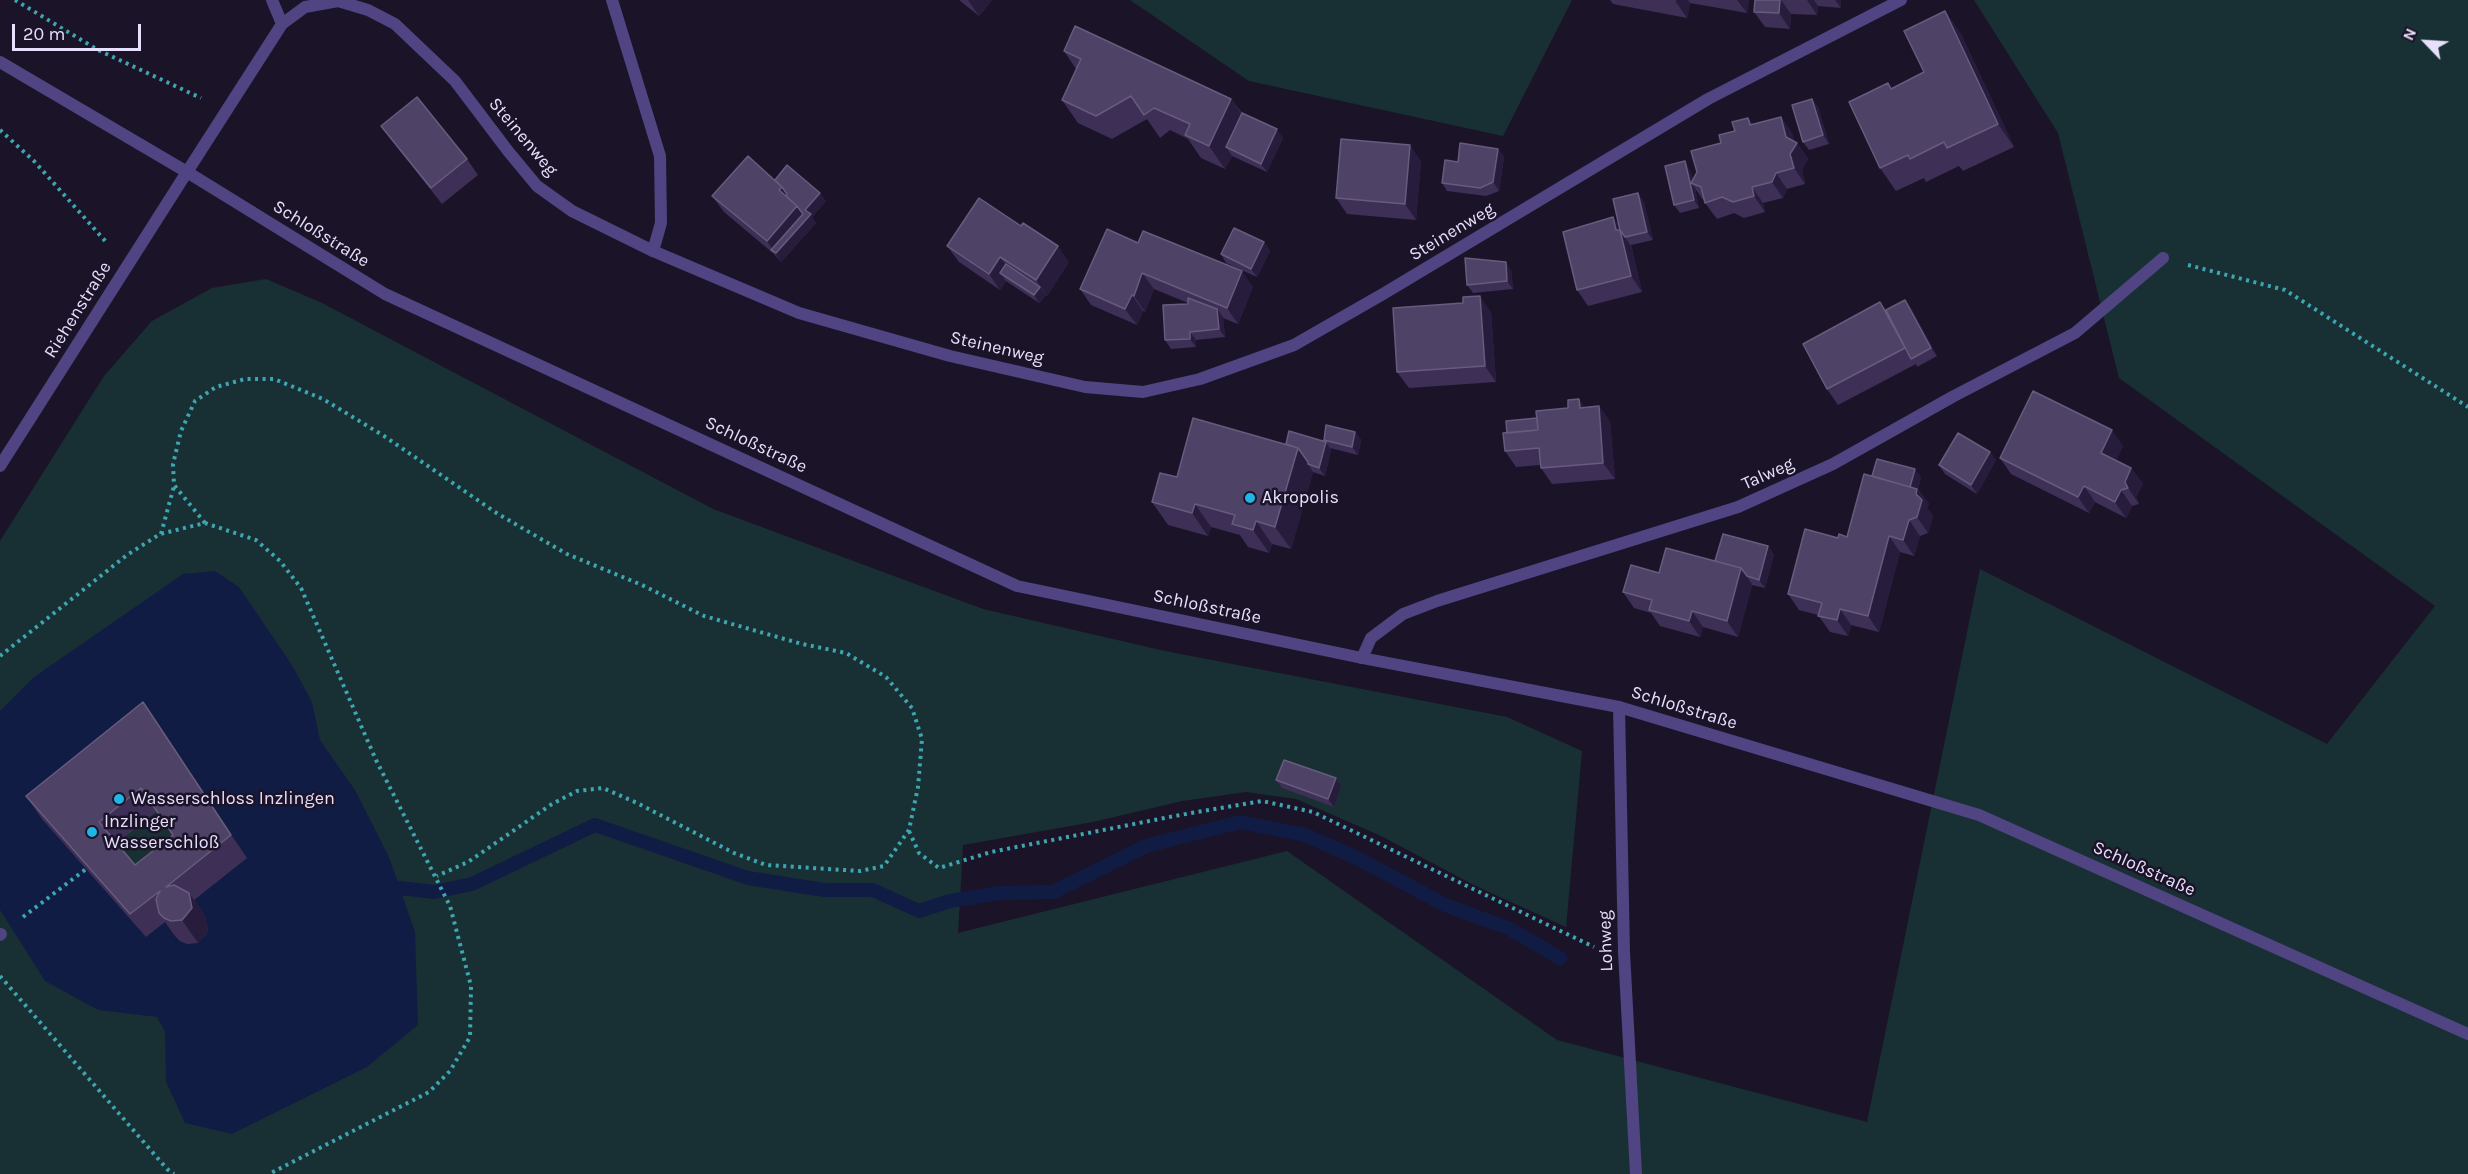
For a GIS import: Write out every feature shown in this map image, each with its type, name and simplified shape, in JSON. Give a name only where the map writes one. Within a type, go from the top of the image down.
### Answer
[{"type":"street","points":[[272,0],[282,24]]},
{"type":"street","points":[[612,0],[660,156],[661,223],[653,251]]},
{"type":"street","name":"Steinenweg","points":[[187,172],[282,24],[305,7],[338,1],[368,10],[395,24],[454,81],[537,186],[572,211],[653,251],[800,313],[950,356],[1085,387],[1143,392],[1200,379],[1294,345],[1708,99],[1901,0]]},
{"type":"street","name":"Schloßstraße","points":[[0,62],[187,172],[385,294],[1017,586],[1362,658],[1619,707],[1979,815],[2468,1035]]},
{"type":"street","name":"Riehenstraße","points":[[0,466],[187,172]]},
{"type":"street","name":"Talweg","points":[[1362,658],[1371,638],[1403,614],[1738,507],[1833,464],[1954,396],[2075,333],[2163,258]]},
{"type":"street","name":"Lohweg","points":[[1619,707],[1624,952],[1636,1174]]},
{"type":"path","points":[[15,0],[98,50],[226,110]]},
{"type":"path","points":[[0,130],[34,161],[127,266]]},
{"type":"path","points":[[2163,258],[2285,290],[2468,407]]},
{"type":"path","points":[[160,534],[174,485],[173,464],[181,431],[195,401],[216,387],[245,379],[274,379],[323,399],[384,436],[498,514],[567,554],[642,585],[704,616],[772,636],[846,653],[886,677],[912,708],[922,739],[918,787],[909,830],[884,866],[860,871],[766,865],[734,853],[637,802],[603,788],[577,791],[552,804],[468,862],[438,879]]},
{"type":"path","points":[[174,485],[205,523]]},
{"type":"path","points":[[0,656],[127,555],[160,534],[205,523],[256,540],[280,561],[301,588],[376,760],[450,906],[471,986],[470,1037],[450,1071],[429,1092],[268,1174]]},
{"type":"path","points":[[909,830],[919,853],[939,868],[991,852],[1262,801],[1313,812],[1604,951],[1624,952]]},
{"type":"path","points":[[1,934],[86,869]]},
{"type":"path","points":[[0,976],[166,1169],[174,1174]]},
{"type":"green space","points":[[1130,0],[1572,0],[1503,136],[1249,81]]},
{"type":"green space","points":[[1974,0],[2468,0],[2468,1174],[0,1174],[0,541],[104,376],[152,321],[212,288],[266,279],[322,303],[713,509],[983,609],[1165,651],[1507,717],[1582,751],[1566,927],[1476,886],[1381,836],[1296,799],[1246,792],[1182,801],[1093,822],[963,845],[958,933],[1287,851],[1557,1040],[1867,1122],[1980,569],[2327,744],[2435,606],[2119,378],[2058,133]]},
{"type":"water","points":[[215,571],[239,587],[292,665],[312,702],[320,740],[355,790],[389,857],[415,932],[418,1025],[367,1067],[232,1134],[185,1123],[166,1082],[165,1032],[157,1017],[98,1010],[45,981],[0,910],[0,711],[34,677],[183,574]],"holes":[[[159,725],[247,858],[180,911],[205,916],[208,931],[202,939],[187,944],[177,913],[42,819]]]},
{"type":"building","points":[[1755,0],[1780,0],[1779,13],[1754,12]]},
{"type":"building","points":[[1945,11],[1998,124],[1947,148],[1944,142],[1910,159],[1908,155],[1880,168],[1849,102],[1888,83],[1891,89],[1924,72],[1904,31]]},
{"type":"building","points":[[1075,26],[1231,99],[1209,146],[1185,135],[1190,124],[1154,108],[1144,115],[1131,96],[1096,116],[1062,100],[1081,59],[1064,51]]},
{"type":"building","points":[[417,97],[467,159],[431,188],[381,126]]},
{"type":"building","points":[[1812,99],[1823,135],[1803,142],[1792,105]]},
{"type":"building","points":[[1242,113],[1277,129],[1261,164],[1226,147]]},
{"type":"building","points":[[1781,117],[1786,137],[1797,143],[1790,154],[1794,168],[1776,173],[1772,182],[1752,187],[1754,196],[1733,202],[1722,197],[1705,203],[1701,187],[1691,183],[1697,172],[1691,151],[1721,143],[1719,135],[1735,131],[1732,122],[1748,118],[1750,125]]},
{"type":"building","points":[[1341,139],[1410,145],[1405,204],[1336,198]]},
{"type":"building","points":[[1460,143],[1498,149],[1493,182],[1480,188],[1442,183],[1445,160],[1458,162]]},
{"type":"building","points":[[748,156],[782,187],[779,190],[797,206],[767,241],[712,196]]},
{"type":"building","points":[[1685,161],[1694,200],[1674,205],[1665,166]]},
{"type":"building","points":[[787,165],[820,193],[805,210],[811,214],[776,253],[771,250],[803,214],[775,180]]},
{"type":"building","points":[[1638,193],[1647,232],[1625,237],[1620,230],[1613,199]]},
{"type":"building","points":[[979,198],[1021,226],[1023,223],[1058,246],[1036,280],[1000,257],[989,274],[947,246]]},
{"type":"building","points":[[1613,217],[1616,230],[1620,230],[1631,276],[1577,290],[1563,232]]},
{"type":"building","points":[[1234,228],[1264,242],[1251,269],[1221,254]]},
{"type":"building","points":[[1107,229],[1138,243],[1143,231],[1242,271],[1227,308],[1142,273],[1134,296],[1132,295],[1125,309],[1080,289]]},
{"type":"building","points":[[1465,258],[1506,262],[1507,281],[1467,285]]},
{"type":"building","points":[[1006,264],[1040,287],[1034,295],[1000,273]]},
{"type":"building","points":[[1480,296],[1485,366],[1397,372],[1393,308],[1463,303],[1463,297]]},
{"type":"building","points":[[1188,298],[1217,309],[1219,329],[1190,332],[1190,339],[1165,340],[1163,305],[1188,304]]},
{"type":"building","points":[[1905,300],[1931,348],[1911,359],[1886,310]]},
{"type":"building","points":[[1880,302],[1905,348],[1827,389],[1803,344]]},
{"type":"building","points":[[2033,391],[2112,430],[2101,453],[2131,468],[2125,482],[2128,488],[2121,490],[2115,502],[2084,486],[2078,497],[2000,458]]},
{"type":"building","points":[[1579,399],[1580,408],[1599,406],[1603,463],[1541,468],[1539,448],[1505,451],[1503,433],[1538,430],[1536,411],[1568,408],[1568,400]]},
{"type":"building","name":"Akropolis","points":[[1193,418],[1298,448],[1275,527],[1256,521],[1253,530],[1232,524],[1235,515],[1195,504],[1192,513],[1152,502],[1160,473],[1177,477]]},
{"type":"building","points":[[1537,418],[1538,430],[1507,433],[1506,421]]},
{"type":"building","points":[[1326,425],[1355,432],[1352,447],[1324,440]]},
{"type":"building","points":[[1289,431],[1326,442],[1319,468],[1308,464],[1298,448],[1286,444]]},
{"type":"building","points":[[1958,433],[1990,452],[1971,485],[1939,465]]},
{"type":"building","points":[[1877,459],[1915,469],[1910,487],[1872,476]]},
{"type":"building","points":[[1864,474],[1917,489],[1916,494],[1922,500],[1917,517],[1909,520],[1903,540],[1889,536],[1868,616],[1840,609],[1837,620],[1818,616],[1822,603],[1788,594],[1805,529],[1838,538],[1839,534],[1847,537]]},
{"type":"building","points":[[1723,534],[1768,546],[1759,580],[1747,576],[1741,568],[1715,561]]},
{"type":"building","points":[[1666,548],[1741,568],[1727,621],[1692,611],[1689,621],[1649,610],[1652,600],[1623,592],[1631,565],[1659,573]]},
{"type":"building","name":"Inzlinger Wasserschloß","points":[[143,702],[231,835],[166,887],[174,885],[189,893],[192,908],[182,920],[171,921],[159,913],[156,899],[160,891],[130,914],[26,796]],"holes":[[[141,788],[173,835],[135,865],[99,822]]]},
{"type":"building","points":[[1284,760],[1336,778],[1328,799],[1276,780]]},
{"type":"waterway","points":[[400,888],[434,892],[472,884],[595,825],[748,878],[824,890],[873,890],[919,911],[950,901],[1000,893],[1053,892],[1146,846],[1240,822],[1305,835],[1359,859],[1445,905],[1508,928],[1560,958]]},
{"type":"place","name":"Akropolis","points":[[1250,498]]},
{"type":"place","name":"Wasserschloss Inzlingen","points":[[119,799]]},
{"type":"place","name":"Inzlinger Wasserschloß","points":[[92,832]]}]
